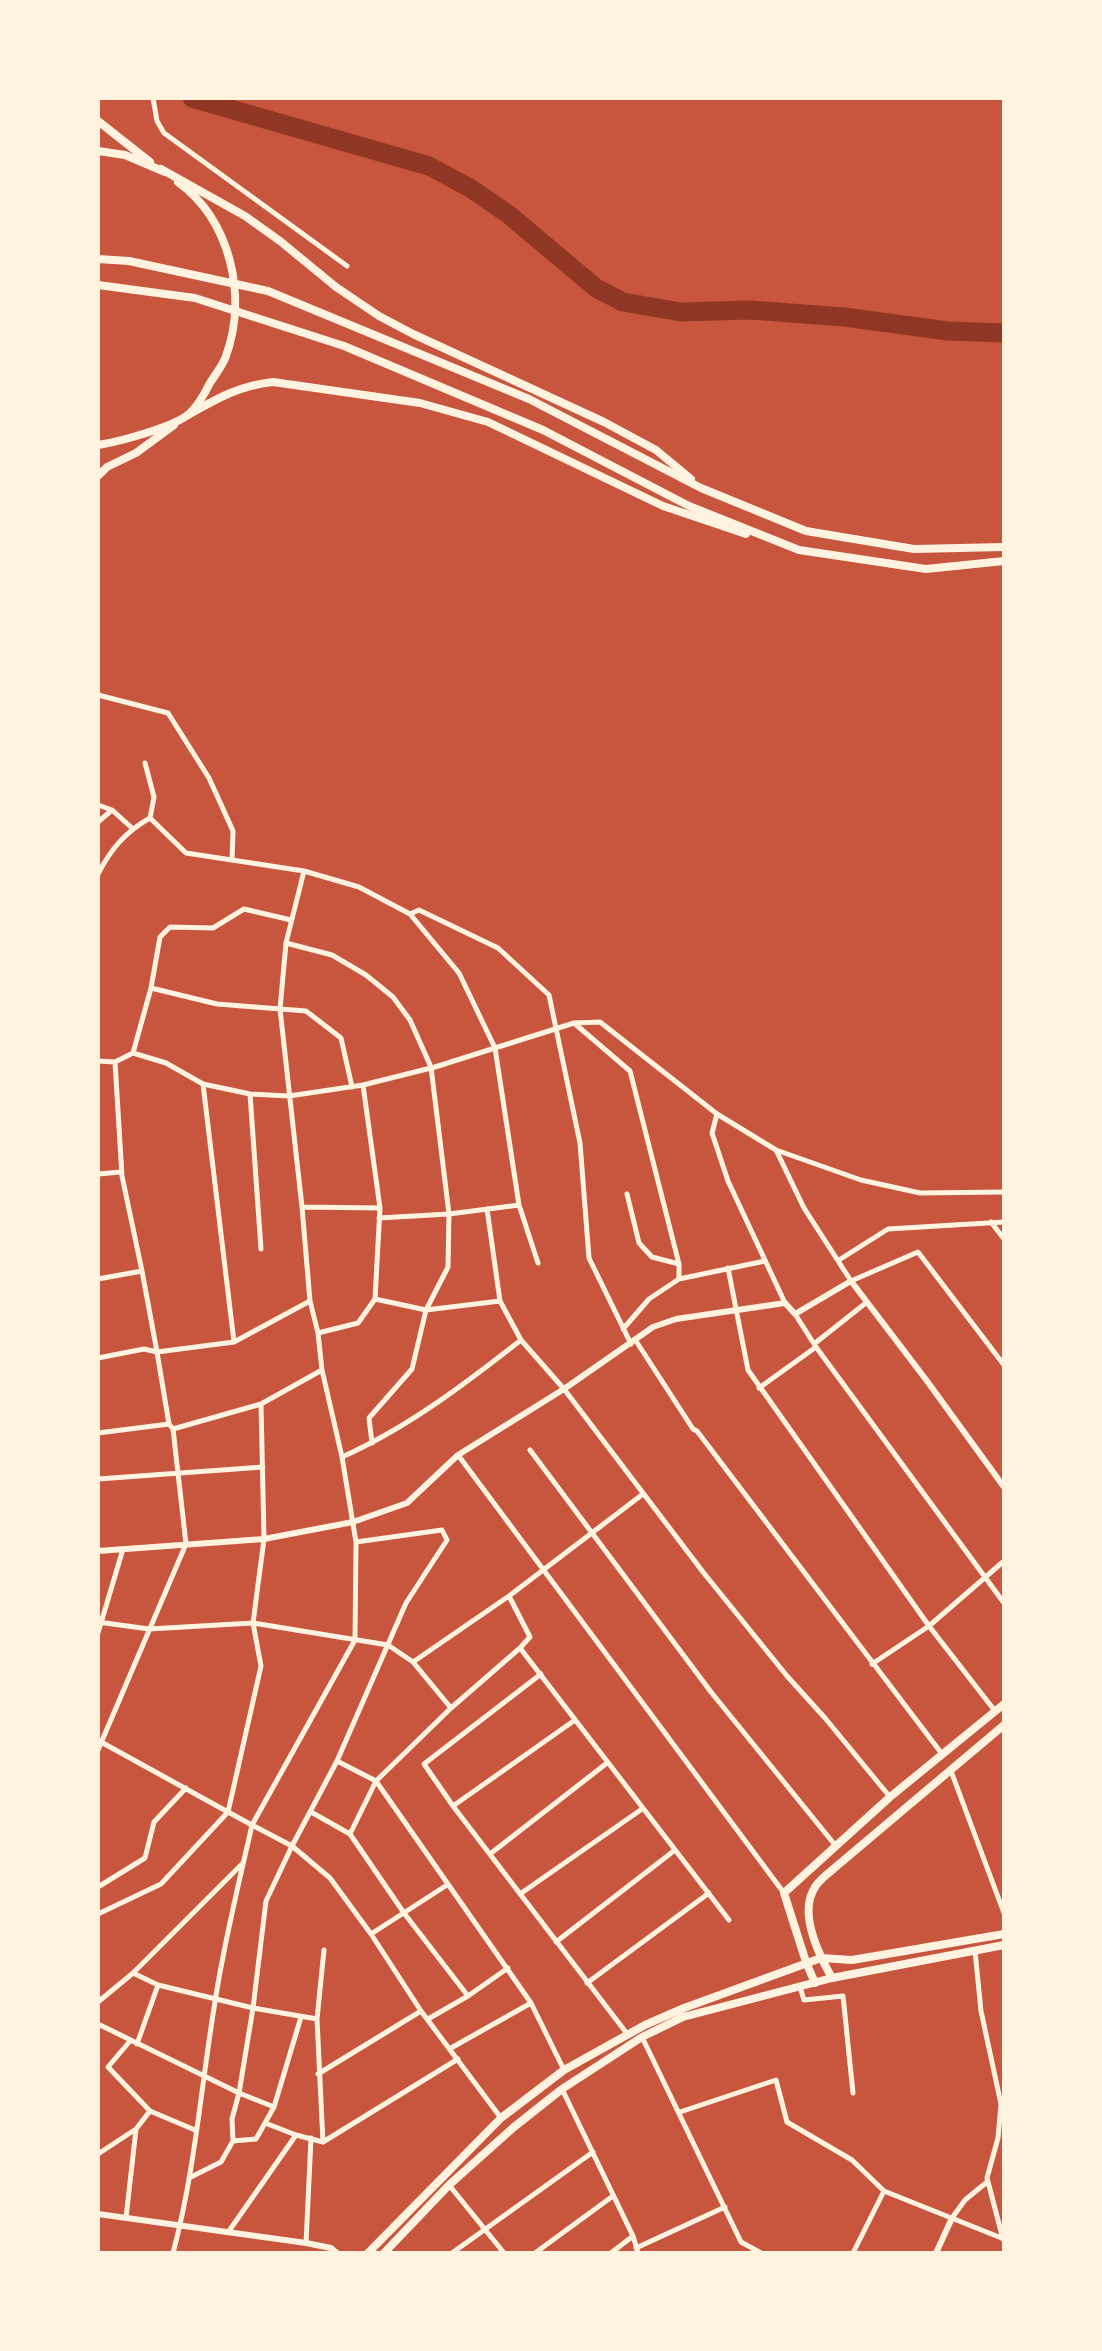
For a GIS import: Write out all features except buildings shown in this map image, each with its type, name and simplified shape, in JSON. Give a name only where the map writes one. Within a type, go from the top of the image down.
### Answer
[{"type":"main road","points":[[98,121],[189,190],[211,215],[227,248],[235,284],[234,320],[226,357],[188,415],[136,453],[107,467],[98,476]]},
{"type":"main road","points":[[98,151],[125,155],[161,169],[246,216],[359,303],[413,334],[604,422],[656,450],[701,488]]},
{"type":"main road","points":[[98,259],[129,261],[268,292],[529,399],[701,488],[806,531],[914,548],[1004,547]]},
{"type":"main road","points":[[98,285],[195,298],[344,346],[543,430],[689,506],[799,550]]},
{"type":"main road","points":[[98,445],[143,435],[188,415],[230,391],[252,384],[273,382],[420,403],[488,422],[663,506],[799,550],[926,569],[1004,561]]},
{"type":"main road","points":[[815,1983],[784,1893],[890,1797],[1004,1704]]},
{"type":"main road","points":[[832,1978],[821,1958],[808,1919],[813,1890],[825,1876],[1004,1725]]},
{"type":"main road","points":[[368,2253],[501,2118],[564,2070],[628,2035],[684,2008],[806,1962],[821,1958],[852,1960],[1004,1934]]},
{"type":"main road","points":[[389,2251],[449,2185],[514,2127],[562,2089],[642,2037],[683,2017],[832,1978],[1004,1945]]},
{"type":"street","points":[[153,98],[157,121],[164,132],[347,266]]},
{"type":"street","points":[[98,695],[168,713],[209,778],[233,831],[232,860]]},
{"type":"street","points":[[145,763],[154,797],[150,818]]},
{"type":"street","points":[[98,805],[112,810],[132,828]]},
{"type":"street","points":[[98,822],[112,810]]},
{"type":"street","points":[[150,818],[186,853],[304,871],[359,887],[410,914],[459,974],[495,1048],[519,1205],[538,1263]]},
{"type":"street","points":[[98,874],[110,850],[132,828],[150,818]]},
{"type":"street","points":[[173,2253],[191,2177],[195,2130],[215,1999],[252,1825],[355,1640],[356,1542],[342,1457],[322,1370],[318,1334],[310,1301],[280,1009],[286,943],[304,871]]},
{"type":"street","points":[[133,1053],[151,988],[160,937],[170,927],[213,928],[244,909],[291,920]]},
{"type":"street","points":[[410,914],[419,911],[498,948],[549,995],[580,1143],[589,1258],[624,1329],[693,1429],[942,1754]]},
{"type":"street","points":[[286,943],[332,955],[366,975],[393,997],[410,1020],[431,1068],[449,1214],[448,1267],[426,1310],[412,1369],[369,1419],[372,1443]]},
{"type":"street","points":[[151,988],[217,1004],[306,1011],[341,1038],[352,1087]]},
{"type":"street","points":[[98,1061],[115,1062],[133,1053],[166,1063],[203,1084],[250,1094],[289,1096],[363,1085],[431,1068],[574,1023],[600,1022],[717,1114],[776,1150],[861,1180],[920,1193],[1004,1192]]},
{"type":"street","points":[[574,1023],[630,1071],[679,1265],[679,1279]]},
{"type":"street","points":[[98,1750],[101,1732],[186,1544],[171,1426],[121,1172],[115,1062]]},
{"type":"street","points":[[203,1084],[234,1342]]},
{"type":"street","points":[[318,1334],[358,1323],[375,1300],[380,1208],[363,1085]]},
{"type":"street","points":[[250,1094],[261,1249]]},
{"type":"street","points":[[717,1114],[712,1133],[728,1181],[785,1303],[1004,1602]]},
{"type":"street","points":[[776,1150],[804,1209],[851,1281],[1004,1487]]},
{"type":"street","points":[[98,1174],[121,1172]]},
{"type":"street","points":[[627,1194],[639,1243],[652,1257],[679,1265]]},
{"type":"street","points":[[379,1218],[449,1214],[519,1205]]},
{"type":"street","points":[[302,1207],[380,1208]]},
{"type":"street","points":[[487,1209],[500,1301],[521,1340],[564,1389],[787,1676],[890,1797]]},
{"type":"street","points":[[991,1222],[1004,1239]]},
{"type":"street","points":[[839,1260],[888,1229],[1004,1222]]},
{"type":"street","points":[[795,1314],[851,1281],[918,1252],[1004,1364]]},
{"type":"street","points":[[624,1329],[649,1298],[679,1279],[765,1261]]},
{"type":"street","points":[[728,1268],[748,1370],[929,1626],[995,1711]]},
{"type":"street","points":[[98,1279],[142,1271]]},
{"type":"street","points":[[375,1300],[426,1310],[500,1301]]},
{"type":"street","points":[[98,1359],[144,1349],[157,1352],[234,1342],[310,1301]]},
{"type":"street","points":[[759,1388],[867,1302]]},
{"type":"street","points":[[98,1551],[264,1539],[352,1522],[407,1503],[458,1455],[564,1389],[634,1343],[653,1327],[676,1318],[785,1303]]},
{"type":"street","points":[[342,1457],[372,1443],[459,1388],[521,1340]]},
{"type":"street","points":[[98,1433],[171,1426],[261,1404],[322,1370]]},
{"type":"street","points":[[98,1914],[161,1884],[228,1812],[261,1666],[253,1623],[264,1539],[261,1404]]},
{"type":"street","points":[[530,1450],[711,1692],[835,1845]]},
{"type":"street","points":[[458,1455],[784,1893]]},
{"type":"street","points":[[98,1479],[262,1467]]},
{"type":"street","points":[[413,1662],[509,1596],[643,1494]]},
{"type":"street","points":[[191,2177],[221,2162],[233,2141],[233,2119],[253,2008],[266,1901],[337,1761],[406,1603],[447,1541],[442,1530],[356,1542]]},
{"type":"street","points":[[98,1633],[123,1549]]},
{"type":"street","points":[[872,1664],[929,1626],[1004,1562]]},
{"type":"street","points":[[350,1834],[376,1781],[451,1707],[530,1637],[509,1596]]},
{"type":"street","points":[[100,1622],[149,1629],[253,1623],[388,1644],[413,1662],[451,1707]]},
{"type":"street","points":[[520,1648],[729,1920]]},
{"type":"street","points":[[541,1674],[424,1765],[628,2035]]},
{"type":"street","points":[[453,1806],[575,1720]]},
{"type":"street","points":[[101,1742],[292,1846],[330,1878],[371,1934],[421,2011],[501,2118]]},
{"type":"street","points":[[337,1761],[376,1781],[531,2003],[564,2070]]},
{"type":"street","points":[[490,1854],[607,1763]]},
{"type":"street","points":[[951,1771],[1004,1913]]},
{"type":"street","points":[[98,1887],[145,1858],[154,1822],[186,1788]]},
{"type":"street","points":[[520,1894],[642,1809]]},
{"type":"street","points":[[311,1812],[350,1834],[404,1913],[468,1996]]},
{"type":"street","points":[[556,1942],[675,1850]]},
{"type":"street","points":[[98,2002],[133,1973],[244,1862]]},
{"type":"street","points":[[371,1934],[447,1885]]},
{"type":"street","points":[[587,1983],[709,1893]]},
{"type":"street","points":[[323,2142],[317,2019],[324,1950]]},
{"type":"street","points":[[975,1951],[981,2011],[1001,2104],[998,2138],[988,2168],[987,2182],[1004,2239]]},
{"type":"street","points":[[428,2019],[468,1996],[508,1968]]},
{"type":"street","points":[[133,1973],[158,1985],[253,2008],[317,2019]]},
{"type":"street","points":[[137,2043],[158,1985]]},
{"type":"street","points":[[800,1987],[804,2000],[843,1996],[853,2093]]},
{"type":"street","points":[[451,2048],[531,2003]]},
{"type":"street","points":[[318,2074],[421,2011]]},
{"type":"street","points":[[233,2141],[256,2139],[274,2107],[301,2017]]},
{"type":"street","points":[[98,2024],[239,2094],[274,2107]]},
{"type":"street","points":[[642,2037],[741,2242],[761,2253]]},
{"type":"street","points":[[130,2041],[108,2067],[150,2112],[195,2130]]},
{"type":"street","points":[[323,2142],[458,2059]]},
{"type":"street","points":[[680,2112],[776,2080],[787,2122],[852,2160],[884,2191],[1004,2239]]},
{"type":"street","points":[[562,2089],[633,2236],[637,2251],[725,2207]]},
{"type":"street","points":[[98,2154],[136,2129],[150,2112]]},
{"type":"street","points":[[265,2123],[323,2142]]},
{"type":"street","points":[[126,2218],[136,2129]]},
{"type":"street","points":[[229,2231],[296,2135]]},
{"type":"street","points":[[306,2243],[311,2138]]},
{"type":"street","points":[[452,2253],[593,2152]]},
{"type":"street","points":[[936,2253],[960,2206],[987,2182]]},
{"type":"street","points":[[449,2185],[505,2253]]},
{"type":"street","points":[[853,2253],[884,2191]]},
{"type":"street","points":[[535,2253],[613,2196]]},
{"type":"street","points":[[98,2214],[306,2243],[331,2248],[337,2253]]},
{"type":"street","points":[[611,2253],[633,2236]]},
{"type":"waterway","points":[[192,98],[429,166],[470,188],[508,214],[596,288],[623,302],[681,312],[750,310],[844,317],[948,331],[1004,333]]}]
